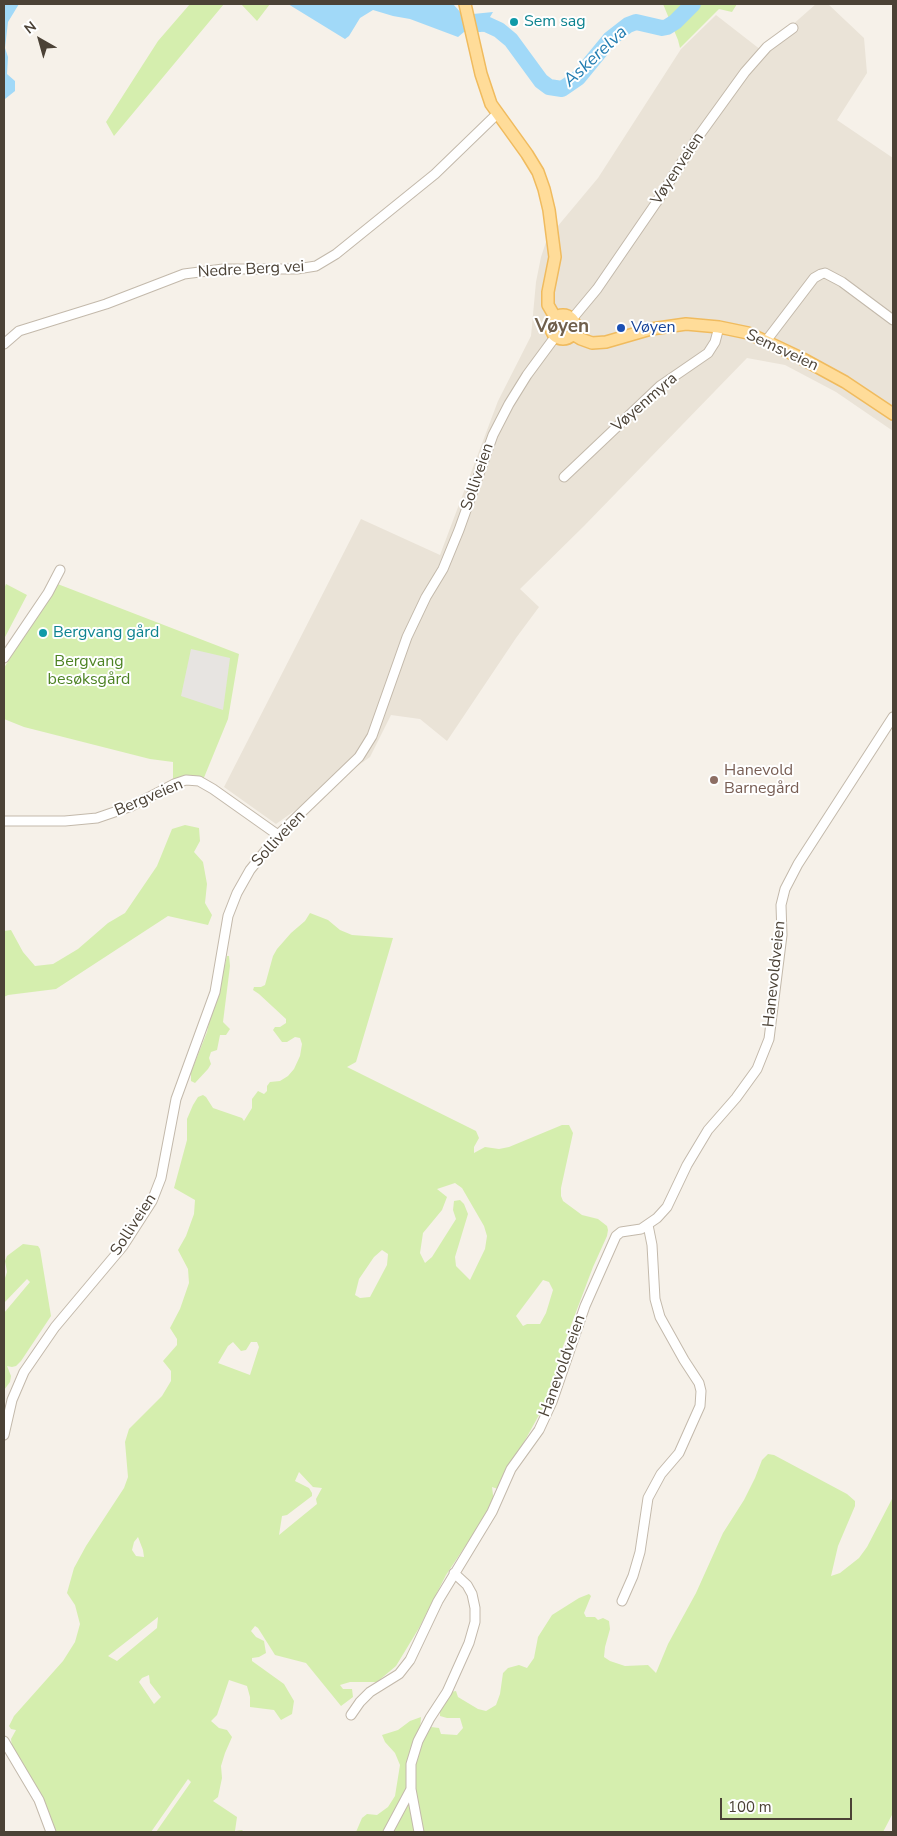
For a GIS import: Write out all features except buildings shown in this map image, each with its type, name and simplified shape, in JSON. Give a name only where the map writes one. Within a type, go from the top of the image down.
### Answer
[{"type":"main road","points":[[466,6],[472,38],[491,104],[528,154],[538,172],[544,189],[550,210],[555,257],[548,292],[548,305],[555,317]]},
{"type":"main road","points":[[562,315],[572,318],[575,326],[573,334],[567,339],[555,337],[550,327],[555,317],[562,315]]},
{"type":"main road","name":"Semsveien","points":[[573,334],[592,343],[606,342],[650,329],[686,324],[719,326],[748,333],[766,340],[845,382],[893,414]]},
{"type":"street","name":"Vøyenveien","points":[[572,318],[597,289],[656,203],[698,137],[745,72],[767,47],[793,28]]},
{"type":"street","name":"Nedre Berg vei","points":[[4,344],[19,332],[106,304],[184,274],[234,268],[297,269],[316,266],[336,254],[435,174],[497,114]]},
{"type":"street","points":[[766,340],[814,278],[826,273],[842,282],[893,320]]},
{"type":"street","name":"Vøyenmyra","points":[[564,477],[660,386],[708,353],[715,342],[719,326]]},
{"type":"street","name":"Solliveien","points":[[4,1435],[12,1400],[24,1372],[55,1326],[122,1246],[152,1201],[161,1178],[176,1099],[215,992],[228,916],[237,893],[250,870],[278,835],[359,757],[372,736],[407,637],[443,569],[493,436],[509,404],[527,375],[555,337]]},
{"type":"street","points":[[4,658],[48,593],[60,570]]},
{"type":"street","name":"Hanevoldveien","points":[[351,1715],[370,1692],[399,1674],[410,1660],[438,1601],[492,1512],[511,1470],[539,1430],[552,1402],[585,1306],[612,1242],[621,1232],[641,1229],[648,1225],[667,1207],[687,1165],[708,1130],[736,1098],[757,1069],[769,1038],[782,935],[781,904],[785,889],[798,864],[893,717]]},
{"type":"street","name":"Bergveien","points":[[4,821],[65,822],[97,818],[132,806],[174,784],[186,780],[199,781],[213,789],[278,835]]},
{"type":"street","points":[[622,1601],[640,1552],[648,1498],[660,1474],[679,1453],[700,1406],[701,1391],[699,1383],[660,1317],[655,1299],[652,1245],[648,1225]]},
{"type":"street","points":[[420,1832],[411,1789],[411,1764],[418,1741],[447,1692],[469,1643],[475,1622],[472,1594],[468,1585],[454,1573]]},
{"type":"street","points":[[4,1741],[39,1800],[51,1832]]},
{"type":"street","points":[[388,1832],[411,1789]]},
{"type":"shaded area","points":[[816,4],[828,4],[864,38],[867,73],[837,120],[893,158],[893,431],[836,392],[785,365],[747,358],[520,589],[539,607],[447,741],[420,719],[391,715],[370,757],[276,824],[224,787],[361,519],[440,555],[498,401],[531,336],[536,282],[547,239],[598,178],[681,49],[716,15],[761,50]]},
{"type":"shaded area","points":[[191,649],[230,658],[223,710],[181,696]]},
{"type":"green space","points":[[190,4],[224,4],[114,136],[106,122],[158,41]]},
{"type":"green space","points":[[241,4],[270,4],[257,21]]},
{"type":"green space","points":[[663,4],[737,4],[732,12],[719,9],[680,48]]},
{"type":"green space","name":"Bergvang besøksgård","points":[[55,583],[239,654],[228,719],[203,780],[173,780],[173,762],[150,759],[24,727],[4,719],[4,668]]},
{"type":"green space","points":[[6,584],[27,595],[4,639],[4,589]]},
{"type":"green space","points":[[185,825],[199,828],[200,841],[194,852],[203,862],[207,884],[205,903],[212,915],[208,925],[168,916],[56,989],[4,997],[4,931],[11,930],[23,952],[35,966],[53,964],[78,949],[108,923],[125,913],[157,866],[172,829]]},
{"type":"green space","points":[[310,913],[328,920],[340,930],[352,935],[393,938],[356,1062],[347,1067],[476,1131],[479,1138],[474,1147],[474,1153],[485,1147],[499,1149],[509,1147],[562,1125],[569,1125],[573,1133],[561,1196],[563,1201],[582,1215],[598,1219],[607,1226],[607,1236],[593,1267],[562,1349],[549,1397],[498,1489],[492,1487],[494,1503],[446,1575],[419,1628],[396,1666],[377,1682],[350,1682],[340,1685],[343,1689],[352,1689],[353,1697],[341,1706],[306,1663],[275,1655],[258,1628],[255,1626],[251,1631],[256,1637],[264,1641],[266,1653],[252,1658],[252,1661],[284,1684],[294,1701],[292,1714],[281,1720],[274,1710],[250,1707],[247,1686],[229,1680],[217,1715],[211,1721],[219,1728],[227,1730],[232,1737],[221,1766],[222,1778],[218,1797],[213,1801],[237,1817],[235,1831],[242,1830],[244,1832],[156,1832],[191,1782],[188,1779],[151,1832],[56,1832],[12,1747],[11,1739],[16,1730],[11,1729],[9,1726],[14,1716],[63,1661],[75,1642],[80,1624],[75,1605],[67,1593],[74,1568],[124,1488],[128,1477],[125,1442],[129,1429],[162,1396],[171,1381],[171,1371],[163,1361],[177,1345],[177,1339],[170,1328],[180,1309],[189,1283],[188,1269],[178,1250],[186,1236],[194,1214],[195,1200],[174,1188],[187,1140],[187,1119],[198,1097],[203,1095],[213,1108],[242,1118],[244,1121],[252,1108],[252,1099],[258,1091],[264,1094],[270,1082],[280,1081],[294,1069],[300,1056],[302,1044],[300,1038],[295,1037],[287,1042],[282,1042],[273,1030],[275,1027],[280,1027],[286,1023],[286,1019],[253,990],[254,987],[265,985],[273,956],[277,949],[305,921]],"holes":[[[455,1183],[462,1188],[484,1226],[487,1236],[485,1249],[470,1280],[456,1266],[455,1257],[468,1214],[460,1200],[454,1201],[453,1210],[456,1219],[432,1257],[425,1263],[420,1253],[423,1233],[442,1210],[447,1197],[437,1189]],[[382,1250],[388,1254],[387,1265],[370,1297],[360,1298],[355,1295],[359,1279],[374,1257]],[[543,1280],[549,1282],[553,1290],[546,1313],[540,1324],[527,1324],[523,1326],[516,1316]],[[233,1342],[241,1351],[246,1350],[251,1342],[257,1342],[259,1347],[250,1375],[218,1363],[228,1346]],[[299,1472],[313,1487],[322,1488],[316,1499],[317,1504],[279,1535],[282,1516],[287,1515],[312,1496],[309,1488],[295,1481]],[[138,1537],[144,1557],[136,1556],[132,1550],[134,1542]],[[158,1617],[157,1628],[117,1661],[108,1656]],[[149,1675],[150,1683],[161,1697],[154,1704],[139,1682],[142,1678]]]},
{"type":"green space","points":[[227,956],[229,956],[230,966],[223,1022],[230,1029],[226,1035],[220,1035],[217,1050],[211,1052],[209,1058],[211,1064],[195,1083],[191,1081],[191,1072],[207,1032],[222,967],[225,965]]},
{"type":"green space","points":[[23,1244],[38,1246],[40,1249],[51,1316],[21,1361],[16,1366],[7,1366],[11,1376],[10,1382],[4,1390],[4,1313],[30,1282],[27,1279],[4,1303],[4,1281],[7,1272],[5,1261],[7,1256]]},
{"type":"green space","points":[[768,1454],[774,1455],[847,1494],[855,1501],[855,1506],[838,1546],[831,1576],[840,1573],[859,1558],[867,1547],[893,1497],[893,1813],[883,1832],[356,1832],[362,1818],[367,1814],[377,1815],[388,1807],[395,1796],[400,1765],[395,1753],[385,1742],[382,1735],[398,1730],[410,1721],[421,1717],[420,1730],[425,1738],[431,1727],[439,1728],[441,1734],[457,1735],[463,1728],[460,1718],[440,1716],[440,1709],[451,1692],[456,1691],[458,1697],[478,1709],[486,1711],[496,1705],[500,1694],[503,1673],[508,1668],[519,1665],[527,1668],[534,1658],[538,1637],[552,1615],[579,1598],[589,1594],[591,1596],[584,1613],[586,1617],[595,1617],[598,1620],[603,1618],[609,1621],[610,1629],[604,1657],[625,1666],[648,1665],[656,1673],[668,1644],[696,1593],[723,1533],[744,1500],[762,1460]]},
{"type":"water","points":[[4,4],[19,4],[8,22],[5,48],[8,57],[7,74],[15,81],[15,91],[5,99]]},
{"type":"water","points":[[288,4],[453,4],[463,15],[493,12],[481,32],[464,32],[458,37],[410,19],[373,10],[360,18],[349,36],[345,39]]},
{"type":"waterway","name":"Askerelva","points":[[464,23],[486,24],[499,30],[511,40],[541,81],[549,87],[562,89],[578,78],[610,39],[628,25],[636,22],[662,28],[667,27],[675,22],[693,4]]},
{"type":"place","name":"Sem sag","points":[[514,22]]},
{"type":"place","name":"Vøyen","points":[[621,328]]},
{"type":"place","name":"Bergvang gård","points":[[43,633]]},
{"type":"place","name":"Hanevold Barnegård","points":[[714,780]]},
{"type":"district","name":"Vøyen","points":[[562,327]]}]
